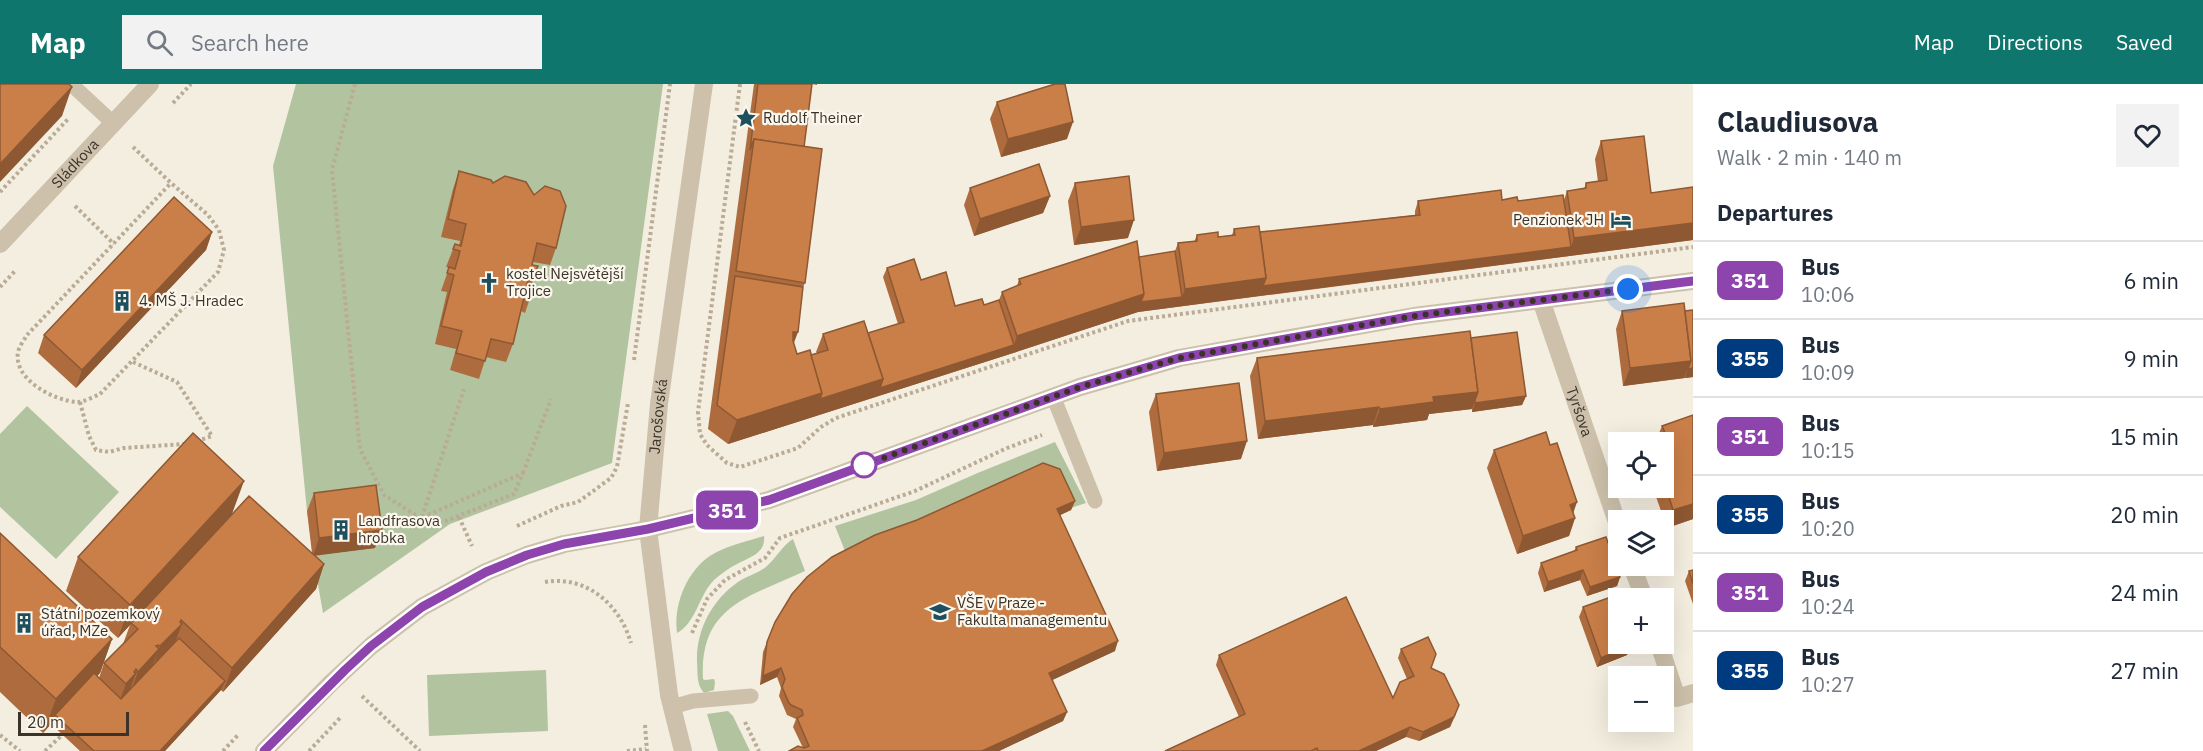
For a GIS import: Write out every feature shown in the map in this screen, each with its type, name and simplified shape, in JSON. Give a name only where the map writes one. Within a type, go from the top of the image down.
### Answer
[{"type":"street","name":"Sládkova","points":[[0,244],[150,84]]},
{"type":"street","name":"Jarošovská","points":[[683,751],[672,707],[662,646],[648,529],[659,404],[704,84]]},
{"type":"street","points":[[264,751],[331,682],[363,653],[422,607],[486,572],[527,555],[564,544],[648,529],[769,500],[1053,396],[1179,358],[1414,316],[1693,281]]},
{"type":"street","name":"Tyršova","points":[[1541,300],[1613,510]]},
{"type":"street","points":[[1664,654],[1685,696]]},
{"type":"lane","points":[[71,84],[113,123]]},
{"type":"lane","points":[[1053,396],[1095,501]]},
{"type":"lane","points":[[672,707],[693,701],[751,696]]},
{"type":"path","points":[[355,84],[333,170],[360,449],[384,495],[433,526],[514,494],[551,399]]},
{"type":"path","points":[[633,362],[670,84]]},
{"type":"path","points":[[740,84],[698,412],[700,434],[718,456],[727,463],[740,467],[758,463]]},
{"type":"path","points":[[0,192],[87,99]]},
{"type":"path","points":[[133,147],[208,215],[219,230],[224,250],[218,272],[100,394],[80,402],[55,398],[33,385],[19,368],[18,352],[27,335],[171,183]]},
{"type":"path","points":[[75,206],[114,244]]},
{"type":"path","points":[[80,402],[89,436],[96,450],[109,452],[124,448],[188,444],[212,436],[177,382],[132,362]]},
{"type":"path","points":[[421,518],[464,388]]},
{"type":"path","points":[[561,506],[578,502],[611,478],[617,467],[629,396]]},
{"type":"path","points":[[541,582],[566,582],[597,592],[608,601],[625,625],[633,651],[688,642],[707,599],[725,580],[765,558],[780,538],[915,491],[1007,448],[1064,427]]},
{"type":"path","points":[[421,518],[523,473]]},
{"type":"path","points":[[459,517],[472,546]]},
{"type":"path","points":[[356,702],[369,689]]},
{"type":"path","points":[[362,696],[420,751]]},
{"type":"path","points":[[309,751],[344,714]]},
{"type":"path","points":[[0,735],[20,751]]},
{"type":"path","points":[[45,751],[61,736]]},
{"type":"path","points":[[627,751],[646,749],[647,751]]},
{"type":"green space","points":[[296,84],[663,84],[612,463],[450,524],[323,613],[307,511],[273,166]]},
{"type":"green space","points":[[27,406],[119,492],[56,559],[0,507],[0,434]]},
{"type":"green space","points":[[1055,442],[1086,503],[847,556],[835,526],[916,500]]},
{"type":"green space","points":[[764,536],[762,547],[756,554],[731,567],[714,580],[689,623],[677,633],[677,610],[680,599],[684,587],[697,567],[720,550]]},
{"type":"green space","points":[[793,539],[805,571],[748,597],[719,619],[710,635],[704,654],[703,679],[714,679],[714,690],[704,693],[698,678],[697,650],[707,617],[729,589],[767,566]]},
{"type":"green space","points":[[546,670],[548,731],[429,736],[427,675]]},
{"type":"green space","points":[[728,711],[733,716],[750,751],[718,751],[707,714]]},
{"type":"building","points":[[0,84],[69,84],[72,87],[0,164]]},
{"type":"building","points":[[758,84],[812,84],[804,147],[754,139],[750,150]]},
{"type":"building","points":[[1055,84],[1065,84],[1073,122],[1008,139],[997,102]]},
{"type":"building","points":[[1644,136],[1651,193],[1693,187],[1693,223],[1574,238],[1567,191],[1586,188],[1586,183],[1607,180],[1601,141]]},
{"type":"building","points":[[754,139],[822,149],[805,283],[736,271]]},
{"type":"building","points":[[1039,164],[1050,196],[980,219],[970,188]]},
{"type":"building","name":"kostel Nejsvětější Trojice","points":[[459,171],[491,180],[493,183],[505,176],[526,182],[534,195],[545,186],[560,191],[566,206],[556,248],[537,243],[532,265],[538,266],[536,271],[531,270],[526,288],[532,289],[531,295],[525,293],[513,344],[491,339],[485,361],[456,353],[462,331],[441,326],[454,275],[447,273],[449,267],[455,269],[460,251],[453,249],[455,244],[461,246],[466,224],[448,219]]},
{"type":"building","points":[[1129,176],[1134,220],[1081,227],[1075,183]]},
{"type":"building","points":[[1501,190],[1502,200],[1517,197],[1518,201],[1563,195],[1571,247],[1263,286],[1266,278],[1260,232],[1420,215],[1418,201]]},
{"type":"building","name":"4. MŠ J. Hradec","points":[[174,197],[212,232],[82,370],[44,335]]},
{"type":"building","points":[[1259,226],[1266,278],[1185,289],[1178,243],[1197,241],[1197,235],[1218,232],[1218,237],[1235,235],[1234,229]]},
{"type":"building","points":[[1137,241],[1144,294],[1017,336],[1002,292],[1021,284],[1019,279]]},
{"type":"building","points":[[1175,251],[1182,297],[1141,302],[1144,294],[1139,257]]},
{"type":"building","points":[[914,259],[921,280],[946,272],[955,306],[982,299],[984,305],[999,300],[1014,345],[880,388],[883,379],[868,333],[904,322],[887,268]]},
{"type":"building","points":[[735,276],[803,287],[798,332],[793,332],[793,341],[797,354],[810,350],[822,393],[737,420],[717,405]]},
{"type":"building","points":[[1684,303],[1691,361],[1630,368],[1622,311]]},
{"type":"building","points":[[1693,310],[1693,368],[1688,369],[1691,361],[1685,311]]},
{"type":"building","points":[[864,321],[883,379],[820,399],[822,393],[811,355],[828,350],[823,334]]},
{"type":"building","points":[[1470,331],[1478,392],[1433,397],[1434,402],[1265,421],[1257,358]]},
{"type":"building","points":[[1517,332],[1526,396],[1475,403],[1478,392],[1471,338]]},
{"type":"building","points":[[1239,383],[1247,441],[1164,453],[1156,394]]},
{"type":"building","points":[[1693,415],[1693,504],[1673,510],[1669,498],[1674,498],[1674,432],[1665,432],[1662,426]]},
{"type":"building","points":[[1546,432],[1550,445],[1557,443],[1577,502],[1570,505],[1575,518],[1523,536],[1494,450]]},
{"type":"building","points":[[193,433],[244,481],[130,605],[78,557]]},
{"type":"building","name":"VŠE v Praze - Fakulta managementu","points":[[1043,463],[1060,469],[1075,501],[1057,509],[1118,641],[1049,673],[1067,712],[982,751],[789,751],[798,746],[804,748],[809,746],[797,718],[803,715],[802,710],[789,703],[782,687],[785,679],[781,668],[763,676],[767,642],[775,622],[792,594],[807,577],[832,557],[875,535],[917,520]]},
{"type":"building","points":[[376,485],[382,530],[319,538],[314,493]]},
{"type":"building","points":[[249,496],[324,564],[232,668],[181,620],[182,624],[160,646],[156,646],[159,649],[138,672],[136,669],[134,672],[136,673],[126,684],[104,663],[138,629],[131,623]]},
{"type":"building","points":[[0,533],[112,639],[56,699],[0,647]]},
{"type":"building","points":[[1606,537],[1608,576],[1620,577],[1590,587],[1583,570],[1548,582],[1541,563],[1577,550],[1576,547]]},
{"type":"building","points":[[1693,570],[1693,584],[1689,571]]},
{"type":"building","points":[[1346,597],[1393,698],[1400,682],[1414,676],[1401,649],[1428,637],[1436,654],[1431,668],[1444,674],[1459,705],[1454,717],[1423,732],[1410,727],[1359,751],[1318,751],[1317,748],[1311,751],[1165,751],[1245,714],[1219,655]]},
{"type":"building","points":[[1608,598],[1608,654],[1610,654],[1601,658],[1583,607]]},
{"type":"building","points":[[179,638],[225,681],[160,751],[94,751],[55,715],[94,673],[121,699]]},
{"type":"bus line","name":"351","points":[[264,751],[331,682],[371,646],[422,607],[486,572],[527,555],[564,544],[648,529],[769,500],[1080,387],[1179,358],[1414,316],[1693,281]]},
{"type":"place","name":"Rudolf Theiner","points":[[746,118]]},
{"type":"place","name":"Penzionek JH","points":[[1621,220]]},
{"type":"place","name":"kostel Nejsvětější Trojice","points":[[489,283]]},
{"type":"place","name":"4. MŠ J. Hradec","points":[[122,301]]},
{"type":"place","name":"Landfrasova hrobka","points":[[341,530]]},
{"type":"place","name":"VŠE v Praze - Fakulta managementu","points":[[940,612]]},
{"type":"place","name":"Státní pozemkový úřad, MZe","points":[[24,623]]},
{"type":"route","points":[[864,465],[1080,387],[1179,358],[1414,316],[1628,289]]}]
